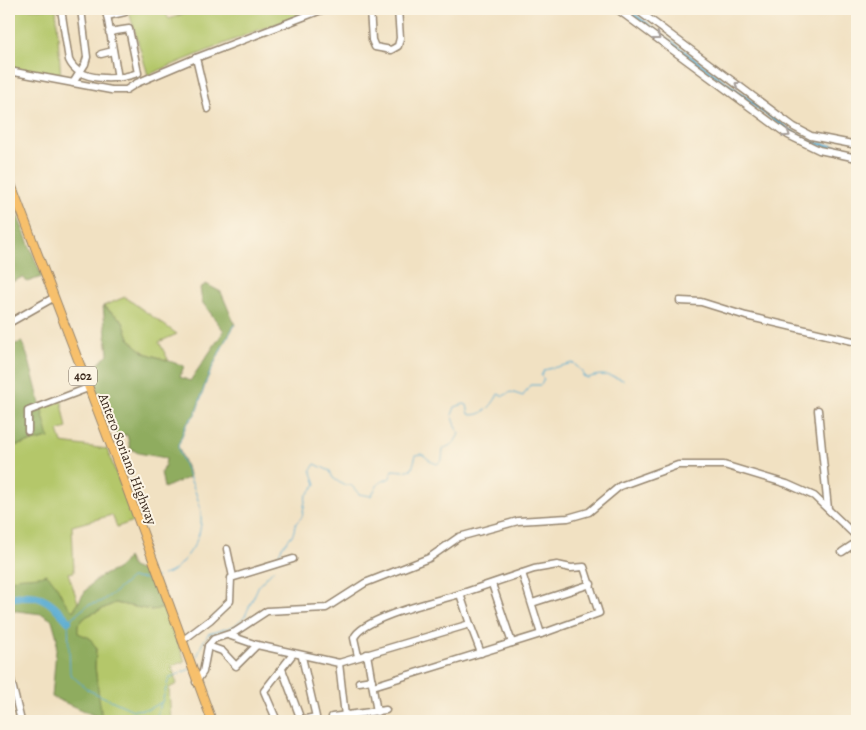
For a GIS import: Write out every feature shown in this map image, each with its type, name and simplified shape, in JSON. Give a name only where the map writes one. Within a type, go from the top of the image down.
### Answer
[{"type":"main road","name":"Antero Soriano Highway","points":[[9,179],[212,721]]},
{"type":"street","points":[[61,9],[69,60],[72,67],[80,72],[118,78],[138,73],[129,29],[110,32]]},
{"type":"street","points":[[73,83],[86,64],[81,9]]},
{"type":"street","points":[[9,71],[73,83],[126,90],[137,83],[196,58],[324,9]]},
{"type":"street","points":[[370,9],[372,40],[376,46],[391,50],[398,46],[400,38],[398,9]]},
{"type":"street","points":[[617,9],[788,135],[819,150],[857,158]]},
{"type":"street","points":[[636,9],[794,127],[811,136],[857,146]]},
{"type":"street","points":[[118,78],[107,12],[125,12]]},
{"type":"street","points":[[101,54],[113,51]]},
{"type":"street","points":[[196,58],[208,109]]},
{"type":"street","points":[[701,70],[707,62]]},
{"type":"street","points":[[9,323],[54,298]]},
{"type":"street","points":[[680,301],[702,302],[722,306],[746,316],[857,342]]},
{"type":"street","points":[[28,431],[28,411],[88,388]]},
{"type":"street","points":[[818,410],[828,509]]},
{"type":"street","points":[[196,682],[203,672],[208,646],[214,639],[235,632],[266,611],[326,608],[365,583],[429,558],[460,537],[518,521],[568,518],[589,512],[620,486],[678,465],[724,465],[787,484],[814,496],[857,536]]},
{"type":"street","points":[[842,552],[857,542]]},
{"type":"street","points":[[227,549],[234,577]]},
{"type":"street","points":[[182,641],[210,620],[230,601],[230,580],[234,577],[293,559]]},
{"type":"street","points":[[358,656],[354,638],[361,628],[390,614],[557,564],[570,568],[584,567],[599,613],[598,615],[482,653],[373,683],[359,682]]},
{"type":"street","points":[[522,573],[541,634]]},
{"type":"street","points":[[492,584],[512,643]]},
{"type":"street","points":[[532,603],[591,584]]},
{"type":"street","points":[[460,594],[482,653]]},
{"type":"street","points":[[228,635],[257,645],[339,663],[470,624]]},
{"type":"street","points":[[208,646],[222,652],[236,666],[257,645]]},
{"type":"street","points":[[277,721],[264,691],[293,654]]},
{"type":"street","points":[[367,654],[377,712]]},
{"type":"street","points":[[282,669],[301,720],[316,717],[302,656]]},
{"type":"street","points":[[339,663],[347,718]]},
{"type":"street","points":[[9,672],[20,721]]},
{"type":"street","points":[[332,717],[347,718],[386,710]]},
{"type":"green space","points":[[9,9],[56,9],[61,78],[9,67]]},
{"type":"green space","points":[[128,9],[163,9],[169,19],[195,9],[318,9],[253,32],[148,75]]},
{"type":"green space","points":[[9,194],[42,277],[27,282],[23,277],[9,283]]},
{"type":"green space","points":[[206,284],[221,292],[235,325],[225,341],[207,379],[196,413],[186,425],[178,446],[190,477],[164,488],[161,472],[165,466],[166,458],[138,453],[130,448],[127,435],[116,436],[89,374],[108,354],[103,306],[122,320],[130,340],[145,353],[184,366],[180,377],[190,381],[224,331],[202,302],[200,288]]},
{"type":"green space","points":[[125,297],[177,334],[159,342],[169,361],[145,353],[130,340],[122,320],[103,306]]},
{"type":"green space","points":[[22,342],[29,360],[49,438],[9,447],[9,346]]},
{"type":"green space","points":[[61,398],[67,428],[58,431],[62,443],[107,449],[134,521],[117,527],[112,515],[72,526],[74,572],[68,573],[78,602],[73,611],[39,577],[18,578],[9,582],[9,447],[48,438],[39,406]]},
{"type":"green space","points":[[127,557],[132,567],[150,574],[165,608],[151,610],[115,603],[87,616],[78,624],[78,633],[90,638],[96,648],[95,667],[102,719],[52,697],[57,638],[52,620],[42,614],[9,610],[9,582],[17,578],[46,574],[54,582],[65,602],[73,611],[93,582],[117,569]]},
{"type":"green space","points":[[115,603],[151,610],[165,608],[185,661],[172,666],[177,684],[169,688],[171,721],[126,721],[115,715],[101,719],[95,667],[96,648],[77,633],[78,624],[87,616]]},
{"type":"waterway","points":[[626,9],[790,131],[810,142],[857,152]]},
{"type":"waterway","points":[[163,575],[174,570],[179,565],[196,541],[201,514],[194,488],[178,446],[186,425],[196,413],[207,379],[225,341],[235,325]]},
{"type":"waterway","points":[[275,562],[282,547],[293,534],[296,523],[302,517],[306,496],[316,484],[311,470],[315,464],[330,471],[333,478],[343,485],[351,485],[359,494],[371,496],[379,483],[390,478],[392,470],[404,471],[412,469],[416,455],[422,454],[437,464],[442,460],[443,449],[454,443],[459,434],[452,415],[455,407],[464,404],[467,405],[469,414],[478,414],[486,410],[498,394],[503,396],[511,392],[523,396],[530,385],[541,385],[544,379],[541,376],[544,370],[573,363],[583,372],[583,376],[588,378],[606,375],[623,380]]},
{"type":"waterway","points":[[194,665],[208,634],[234,626],[245,616],[259,585],[274,569]]},
{"type":"waterway","points":[[157,577],[147,579],[131,578],[115,592],[100,602],[88,605],[68,621],[70,674],[88,690],[133,710],[148,709],[162,702],[169,678],[190,669]]},
{"type":"waterway","points":[[9,598],[28,596],[43,599],[55,607],[68,621]]},
{"type":"waterway","points":[[155,721],[161,703]]}]
